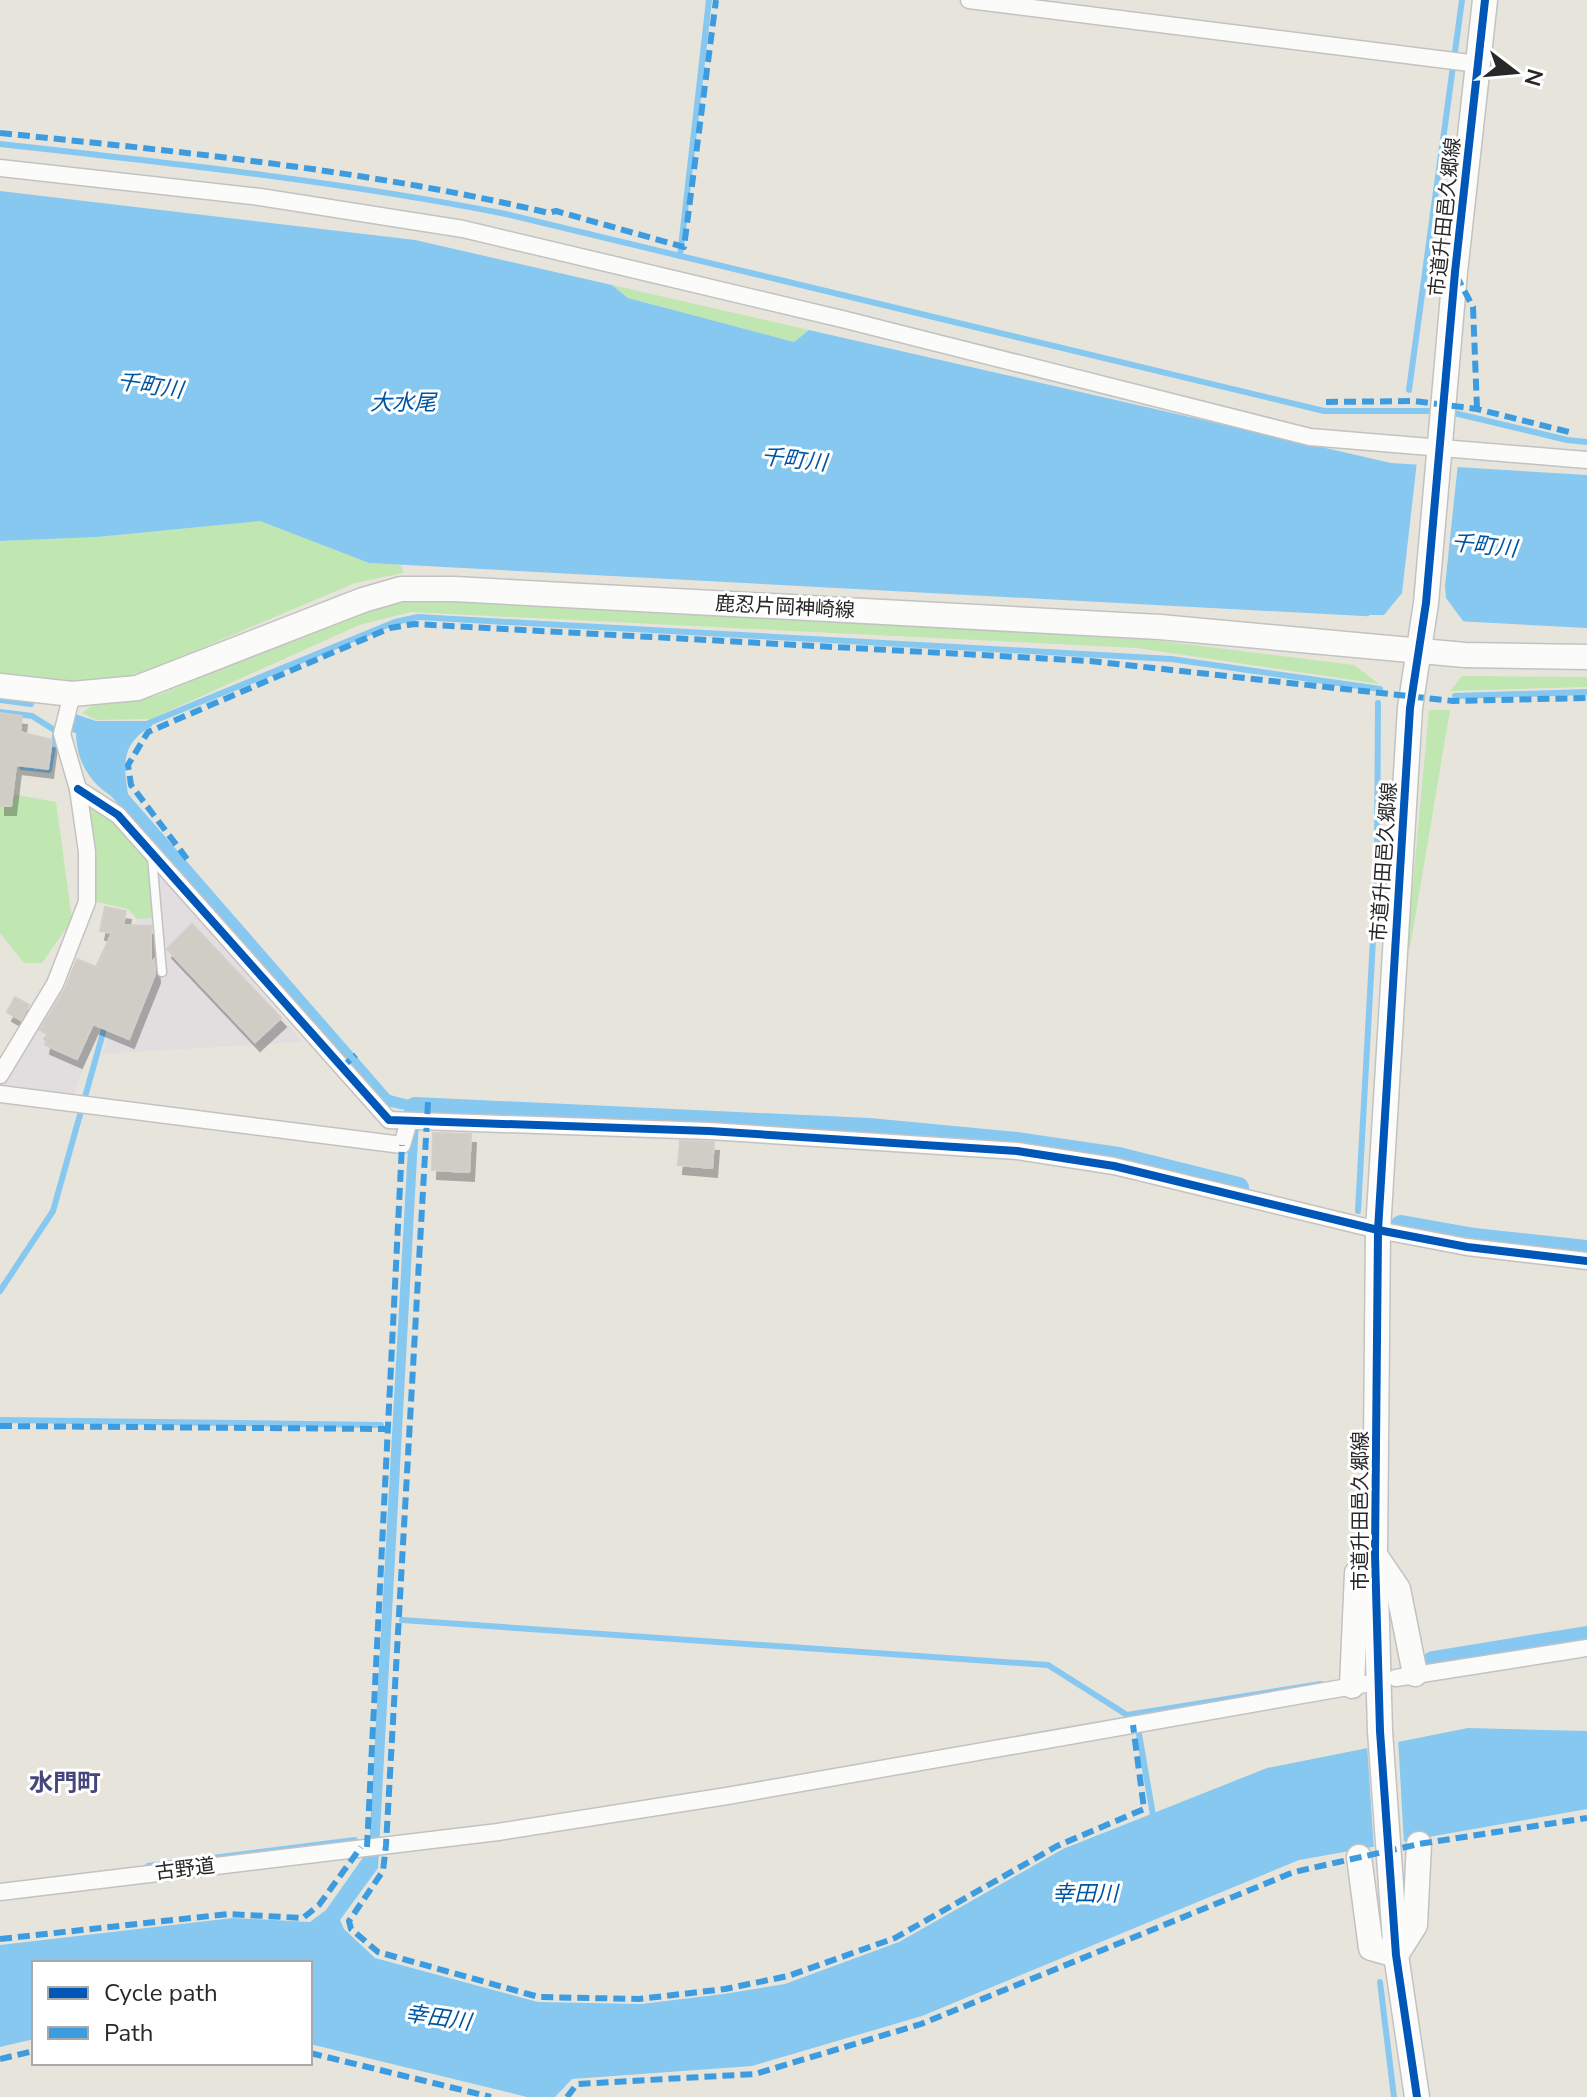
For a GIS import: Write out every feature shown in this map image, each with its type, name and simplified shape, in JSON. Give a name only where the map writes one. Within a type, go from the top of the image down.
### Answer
[{"type":"street","points":[[969,0],[1462,62]]},
{"type":"street","name":"市道升田邑久郷線","points":[[1396,1955],[1380,1731],[1375,1555],[1378,1230],[1410,708],[1422,628],[1440,445],[1462,62],[1485,0]]},
{"type":"street","points":[[0,168],[260,197],[463,229],[842,319],[1310,437],[1440,445],[1587,460]]},
{"type":"street","name":"鹿忍片岡神崎線","points":[[0,686],[69,702],[137,688],[363,600],[401,589],[454,589],[1144,626],[1419,652],[1587,657]]},
{"type":"street","points":[[0,1075],[55,984],[87,902],[87,852],[78,789],[62,734],[69,702]]},
{"type":"street","points":[[78,789],[118,815],[389,1120],[709,1131],[1017,1151],[1114,1166],[1378,1230],[1467,1247],[1587,1261]]},
{"type":"street","points":[[0,1094],[402,1145],[414,1121]]},
{"type":"street","points":[[1358,1685],[1357,1573],[1375,1555],[1398,1589],[1406,1676],[1587,1648]]},
{"type":"street","name":"古野道","points":[[0,1892],[498,1832],[727,1796],[1358,1685]]},
{"type":"street","points":[[1417,2097],[1396,1955],[1415,1925],[1419,1844]]},
{"type":"street","points":[[1359,1857],[1371,1948],[1396,1955]]},
{"type":"lane","points":[[151,852],[162,972]]},
{"type":"shaded area","points":[[147,855],[303,1042],[102,1054],[130,966],[137,919],[152,918]]},
{"type":"shaded area","points":[[58,988],[79,996],[114,988],[72,1098],[0,1088]]},
{"type":"green space","points":[[612,285],[809,330],[794,342],[628,298]]},
{"type":"green space","points":[[260,521],[369,563],[401,565],[403,573],[355,583],[157,667],[122,678],[67,685],[0,677],[0,541],[97,537]]},
{"type":"green space","points":[[417,599],[1137,638],[1354,665],[1379,684],[1137,648],[411,612],[359,625],[151,719],[96,720],[82,713],[91,706],[159,695],[359,610]]},
{"type":"green space","points":[[1462,676],[1587,677],[1587,687],[1450,691]]},
{"type":"green space","points":[[1429,710],[1450,710],[1410,948],[1407,948]]},
{"type":"green space","points":[[0,792],[56,802],[72,920],[42,963],[24,963],[0,933]]},
{"type":"green space","points":[[95,803],[147,855],[153,918],[137,919],[128,909],[92,901],[87,809]]},
{"type":"water","name":"大水尾","points":[[0,191],[415,240],[612,285],[628,298],[794,342],[809,330],[1391,463],[1587,475],[1587,628],[369,563],[260,521],[97,537],[0,541]]},
{"type":"water","name":"幸田川","points":[[63,710],[96,721],[151,721],[152,726],[135,739],[127,755],[125,773],[128,794],[390,1095],[420,1103],[378,1868],[340,1920],[344,1929],[375,1958],[538,2002],[641,2004],[785,1984],[899,1942],[1063,1849],[1267,1768],[1468,1728],[1587,1731],[1587,1809],[1299,1860],[922,2016],[752,2066],[572,2079],[555,2097],[527,2097],[312,2044],[312,1961],[32,1961],[32,2039],[0,2047],[0,1945],[233,1918],[310,1922],[326,1910],[369,1849],[410,1111],[386,1106],[110,795],[96,783],[81,761],[76,733],[57,729]]},
{"type":"pier","points":[[1417,461],[1458,463],[1445,586],[1446,598],[1466,625],[1369,619],[1369,615],[1384,615],[1402,593]]},
{"type":"pier","points":[[1398,1738],[1404,1844],[1374,1850],[1367,1744]]},
{"type":"building","points":[[0,713],[22,716],[20,732],[52,740],[48,769],[16,765],[11,806],[0,806]]},
{"type":"building","points":[[105,907],[126,911],[123,925],[151,926],[151,963],[154,960],[155,974],[129,1039],[93,1024],[77,1059],[45,1045],[47,1034],[40,1030],[65,989],[77,959],[96,967],[112,933],[100,931]]},
{"type":"building","points":[[192,924],[281,1018],[255,1042],[167,949]]},
{"type":"building","points":[[15,997],[29,1005],[21,1020],[7,1012]]},
{"type":"building","points":[[433,1133],[471,1134],[469,1172],[432,1170]]},
{"type":"building","points":[[680,1141],[714,1142],[712,1168],[678,1165]]},
{"type":"waterway","points":[[680,256],[709,0]]},
{"type":"waterway","points":[[1409,390],[1462,0]]},
{"type":"waterway","points":[[0,144],[254,174],[443,202],[506,214],[1324,411],[1439,411]]},
{"type":"waterway","points":[[1450,412],[1587,442]]},
{"type":"waterway","points":[[144,725],[395,622],[418,617],[1171,659],[1380,689]]},
{"type":"waterway","points":[[1455,696],[1587,692]]},
{"type":"waterway","points":[[0,700],[31,704]]},
{"type":"waterway","points":[[1358,1211],[1377,867],[1378,703]]},
{"type":"waterway","points":[[0,712],[32,716],[56,731],[49,770],[22,767]]},
{"type":"waterway","points":[[0,1291],[53,1211],[106,1022]]},
{"type":"waterway","points":[[415,1108],[869,1129],[1016,1143],[1118,1158],[1238,1188]]},
{"type":"waterway","points":[[1401,1226],[1474,1239],[1587,1251]]},
{"type":"waterway","points":[[0,1420],[381,1425]]},
{"type":"waterway","points":[[402,1620],[1048,1665],[1127,1715],[1321,1684]]},
{"type":"waterway","points":[[1433,1662],[1587,1637]]},
{"type":"waterway","points":[[1139,1734],[1154,1821]]},
{"type":"waterway","points":[[148,1866],[355,1840]]},
{"type":"waterway","points":[[1380,1982],[1394,2097]]},
{"type":"marked path","points":[[0,133],[207,155],[413,185],[549,213],[556,211],[684,247],[716,0]]},
{"type":"marked path","points":[[1456,275],[1473,307],[1477,409]]},
{"type":"marked path","points":[[1326,402],[1414,401],[1477,409],[1573,433]]},
{"type":"marked path","points":[[187,859],[131,785],[128,765],[148,732],[390,628],[414,624],[1090,661],[1453,701],[1587,698]]},
{"type":"marked path","points":[[341,1068],[356,1055]]},
{"type":"marked path","points":[[428,1102],[386,1845],[383,1871],[349,1921],[351,1929],[378,1952],[539,1997],[639,1999],[725,1989],[788,1976],[895,1938],[1057,1846],[1144,1809],[1133,1725]]},
{"type":"marked path","points":[[367,1847],[402,1145]]},
{"type":"marked path","points":[[0,1426],[388,1429]]},
{"type":"marked path","points":[[567,2097],[577,2084],[755,2074],[921,2024],[1294,1872],[1419,1844],[1587,1818]]},
{"type":"marked path","points":[[0,1939],[228,1914],[303,1918],[319,1905],[361,1847]]},
{"type":"marked path","points":[[0,2059],[32,2051]]},
{"type":"marked path","points":[[312,2053],[491,2097]]},
{"type":"cycle path","points":[[1417,2097],[1396,1955],[1380,1731],[1375,1555],[1378,1230],[1410,708],[1426,603],[1455,272],[1485,0]]},
{"type":"cycle path","points":[[78,789],[118,815],[389,1120],[709,1131],[1017,1151],[1114,1166],[1378,1230],[1467,1247],[1587,1261]]},
{"type":"district","name":"水門町","points":[[65,1783]]},
{"type":"water label","name":"千町川","points":[[150,386]]},
{"type":"water label","name":"千町川","points":[[794,460]]},
{"type":"water label","name":"千町川","points":[[1484,546]]}]
